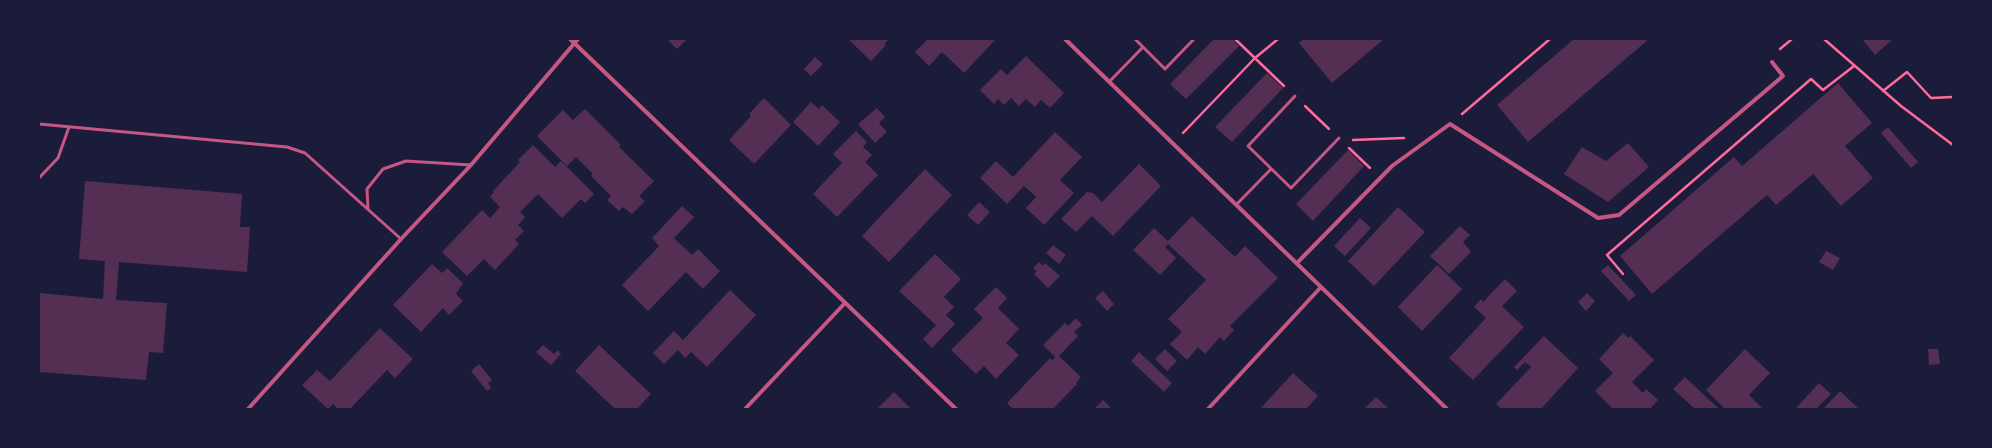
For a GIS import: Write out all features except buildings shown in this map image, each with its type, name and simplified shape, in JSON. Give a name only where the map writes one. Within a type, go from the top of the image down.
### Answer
[{"type":"street","points":[[570,39],[956,409]]},
{"type":"street","points":[[248,409],[401,239],[471,165],[578,39]]},
{"type":"street","points":[[1064,39],[1447,409]]},
{"type":"street","points":[[1297,263],[1392,166],[1450,124],[1598,218],[1619,215],[1783,76],[1772,62]]},
{"type":"street","points":[[1208,409],[1321,287]]},
{"type":"street","points":[[745,409],[845,303]]},
{"type":"lane","points":[[1135,39],[1165,69],[1194,39]]},
{"type":"lane","points":[[1109,82],[1143,47]]},
{"type":"lane","points":[[1294,96],[1248,146],[1291,188],[1340,139]]},
{"type":"lane","points":[[39,124],[287,147],[305,153],[401,239]]},
{"type":"lane","points":[[39,178],[58,158],[69,127]]},
{"type":"lane","points":[[368,209],[367,189],[383,169],[406,161],[471,165]]},
{"type":"lane","points":[[1236,205],[1271,169]]},
{"type":"path","points":[[1235,39],[1380,178]]},
{"type":"path","points":[[1173,144],[1255,58],[1278,39]]},
{"type":"path","points":[[1450,124],[1550,39]]},
{"type":"path","points":[[1824,39],[1883,91],[1953,145]]},
{"type":"path","points":[[1623,274],[1607,254],[1811,79],[1823,90],[1854,66]]},
{"type":"path","points":[[1883,91],[1906,72],[1931,98],[1953,97]]},
{"type":"path","points":[[1340,139],[1432,137]]}]
